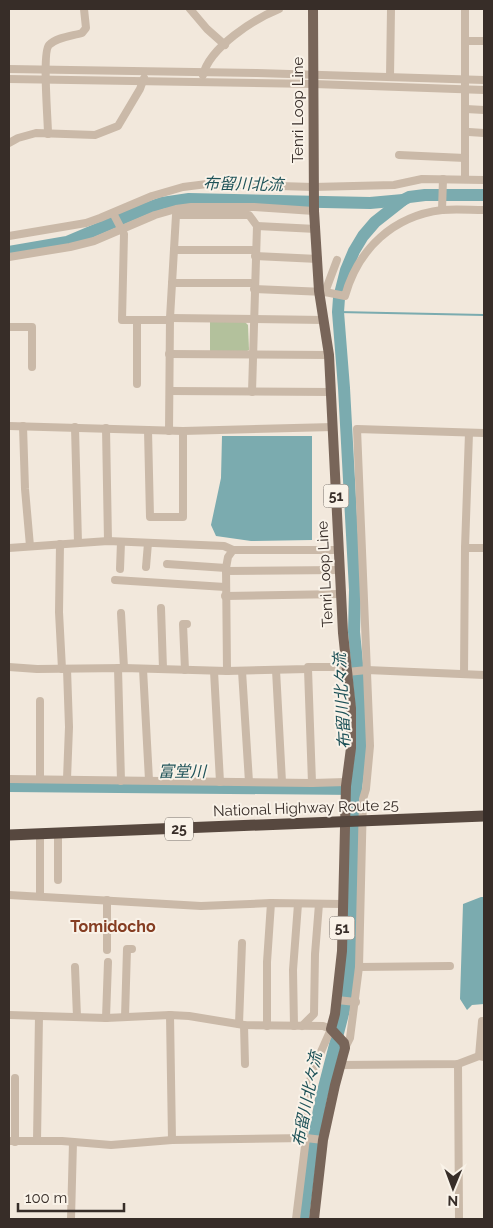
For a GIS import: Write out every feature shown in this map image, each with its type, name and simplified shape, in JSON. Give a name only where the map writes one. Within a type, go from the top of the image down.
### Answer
[{"type":"highway","name":"National Highway Route 25","points":[[9,835],[484,816]]},
{"type":"main road","name":"Tenri Loop Line","points":[[313,9],[314,209],[318,259],[324,292],[324,320],[329,356],[334,427],[339,570],[351,708],[351,748],[346,787],[347,822],[342,951],[332,1031]]},
{"type":"main road","points":[[314,1219],[323,1140],[345,1046],[332,1031]]},
{"type":"street","points":[[48,134],[46,48],[50,43],[82,33],[86,28],[84,9]]},
{"type":"street","points":[[190,9],[207,29],[225,45]]},
{"type":"street","points":[[201,82],[206,64],[213,55],[244,28],[263,15],[279,9]]},
{"type":"street","points":[[390,77],[391,9]]},
{"type":"street","points":[[465,9],[465,180]]},
{"type":"street","points":[[465,40],[484,41]]},
{"type":"street","points":[[9,69],[203,72],[484,90]]},
{"type":"street","points":[[9,143],[26,135],[95,135],[118,126],[140,89],[144,71]]},
{"type":"street","points":[[9,79],[201,82],[390,77],[484,80]]},
{"type":"street","points":[[466,109],[484,110]]},
{"type":"street","points":[[469,132],[484,133]]},
{"type":"street","points":[[399,155],[465,158]]},
{"type":"street","points":[[9,236],[86,223],[113,214],[152,196],[183,187],[207,184],[314,188],[394,185],[422,179],[484,180]]},
{"type":"street","points":[[442,209],[443,180]]},
{"type":"street","points":[[9,257],[70,248],[94,241],[155,215],[176,209],[190,207],[254,207],[314,209]]},
{"type":"street","points":[[172,283],[254,286],[324,292],[346,296],[350,279],[361,259],[376,241],[396,224],[442,209],[484,210]]},
{"type":"street","points":[[113,214],[124,234],[122,320],[324,320]]},
{"type":"street","points":[[169,431],[170,319],[176,215],[249,215],[257,226],[252,392]]},
{"type":"street","points":[[257,226],[316,229]]},
{"type":"street","points":[[174,250],[256,253],[318,259]]},
{"type":"street","points":[[324,292],[337,260]]},
{"type":"street","points":[[137,320],[137,384]]},
{"type":"street","points":[[9,327],[32,327],[32,367]]},
{"type":"street","points":[[169,354],[329,356]]},
{"type":"street","points":[[170,391],[331,392]]},
{"type":"street","points":[[9,426],[169,431],[334,427]]},
{"type":"street","points":[[23,426],[25,489],[30,546]]},
{"type":"street","points":[[75,428],[78,543]]},
{"type":"street","points":[[106,428],[108,541]]},
{"type":"street","points":[[345,1046],[350,1038],[359,967],[363,799],[366,789],[370,746],[357,428],[484,433]]},
{"type":"street","points":[[148,430],[150,517],[183,517],[183,431]]},
{"type":"street","points":[[464,674],[465,548],[469,433]]},
{"type":"street","points":[[9,548],[108,541],[224,546],[234,550],[338,550]]},
{"type":"street","points":[[120,569],[121,542]]},
{"type":"street","points":[[146,567],[148,543]]},
{"type":"street","points":[[60,544],[59,612],[69,727],[67,779]]},
{"type":"street","points":[[465,548],[484,548]]},
{"type":"street","points":[[227,671],[225,587],[228,557],[234,550]]},
{"type":"street","points":[[167,564],[226,570],[339,570]]},
{"type":"street","points":[[115,580],[225,587]]},
{"type":"street","points":[[225,596],[341,594]]},
{"type":"street","points":[[161,608],[162,669]]},
{"type":"street","points":[[121,613],[121,781]]},
{"type":"street","points":[[185,670],[183,624],[188,624]]},
{"type":"street","points":[[9,667],[214,671],[308,669],[308,667],[484,675]]},
{"type":"street","points":[[143,669],[149,780]]},
{"type":"street","points":[[308,669],[312,783]]},
{"type":"street","points":[[276,670],[282,782]]},
{"type":"street","points":[[214,671],[220,782]]},
{"type":"street","points":[[242,671],[249,782]]},
{"type":"street","points":[[40,701],[40,778]]},
{"type":"street","points":[[9,779],[282,782],[346,787]]},
{"type":"street","points":[[58,833],[58,880]]},
{"type":"street","points":[[40,834],[40,896]]},
{"type":"street","points":[[9,895],[201,906],[271,903],[343,904]]},
{"type":"street","points":[[107,900],[107,950]]},
{"type":"street","points":[[266,1026],[267,962],[271,903]]},
{"type":"street","points":[[294,1026],[293,970],[298,904]]},
{"type":"street","points":[[302,1026],[314,1014],[315,954],[319,904]]},
{"type":"street","points":[[242,943],[242,1024],[245,1064]]},
{"type":"street","points":[[125,1017],[128,949],[132,949]]},
{"type":"street","points":[[106,1018],[108,962]]},
{"type":"street","points":[[359,967],[450,966]]},
{"type":"street","points":[[75,967],[77,1017]]},
{"type":"street","points":[[337,1000],[356,1002]]},
{"type":"street","points":[[9,1015],[106,1018],[170,1015],[266,1026],[324,1026],[332,1031],[312,1072],[307,1096],[296,1219]]},
{"type":"street","points":[[170,1015],[172,1140]]},
{"type":"street","points":[[37,1141],[39,1016]]},
{"type":"street","points":[[341,1064],[458,1064],[482,1057],[482,1021],[484,1021]]},
{"type":"street","points":[[458,1064],[459,1219]]},
{"type":"street","points":[[15,1078],[12,1142],[73,1142],[111,1145],[172,1140],[304,1138],[323,1140]]},
{"type":"street","points":[[71,1219],[73,1142]]},
{"type":"green space","points":[[210,322],[245,322],[248,325],[249,350],[245,352],[210,352]]},
{"type":"water","points":[[222,436],[312,436],[312,540],[251,541],[216,536],[211,525],[221,478]]},
{"type":"water","points":[[484,897],[484,1004],[472,1005],[467,1010],[460,999],[463,904]]},
{"type":"waterway","name":"布留川北流","points":[[9,252],[67,242],[162,203],[189,199],[370,203],[403,200],[409,197],[425,195],[484,195]]},
{"type":"waterway","name":"布留川北々流","points":[[303,1219],[312,1147],[321,1099],[345,1006],[350,968],[356,789],[361,752],[362,713],[354,632],[355,590],[338,312],[339,298],[346,270],[363,236],[375,222],[403,200]]},
{"type":"waterway","points":[[338,312],[484,315]]},
{"type":"waterway","name":"富堂川","points":[[9,786],[356,789]]},
{"type":"district","name":"Tomidocho","points":[[113,926]]}]
